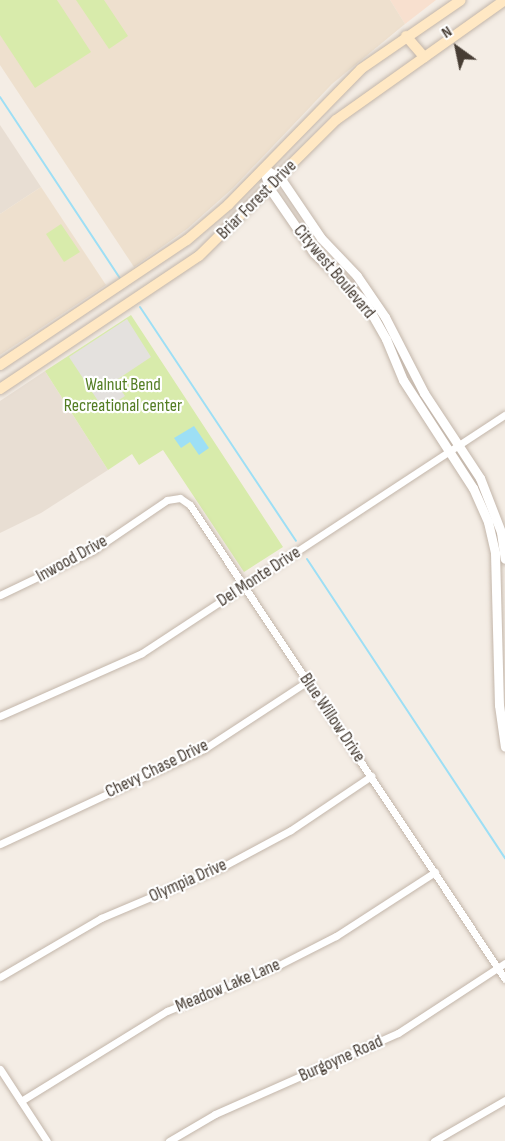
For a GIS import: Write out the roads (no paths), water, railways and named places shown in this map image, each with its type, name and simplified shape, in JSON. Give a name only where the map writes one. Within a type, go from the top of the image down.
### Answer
[{"type":"main road","name":"Briar Forest Drive","points":[[0,365],[187,240],[263,168],[326,101],[406,36],[461,0]]},
{"type":"main road","name":"Briar Forest Drive","points":[[0,389],[199,256],[270,189],[336,120],[505,0]]},
{"type":"main road","points":[[406,36],[424,57]]},
{"type":"main road","points":[[187,240],[199,256]]},
{"type":"main road","points":[[88,307],[100,323]]},
{"type":"street","name":"Citywest Boulevard","points":[[263,168],[280,179],[321,238],[372,296],[424,393],[459,446],[493,505],[505,559]]},
{"type":"street","name":"Citywest Boulevard","points":[[263,168],[270,189],[314,253],[364,302],[386,339],[403,380],[473,488],[488,522],[495,553],[499,705],[505,747]]},
{"type":"street","name":"Del Monte Drive","points":[[0,716],[108,672],[244,587],[505,415]]},
{"type":"street","name":"Blue Willow Drive","points":[[141,517],[167,500],[180,498],[190,505],[505,979]]},
{"type":"street","name":"Inwood Drive","points":[[0,595],[92,551],[141,517]]},
{"type":"street","name":"Chevy Chase Drive","points":[[0,844],[204,749],[308,681]]},
{"type":"street","name":"Olympia Drive","points":[[0,977],[101,918],[222,867],[291,830],[371,776]]},
{"type":"street","name":"Meadow Lake Lane","points":[[21,1101],[167,1011],[279,965],[336,936],[435,872]]},
{"type":"street","name":"Burgoyne Road","points":[[169,1141],[215,1114],[398,1033],[505,963]]},
{"type":"street","points":[[0,1069],[47,1141]]},
{"type":"street","points":[[434,1141],[505,1100]]},
{"type":"water","points":[[194,426],[209,448],[199,455],[190,442],[181,448],[174,438]]},
{"type":"waterway","points":[[0,97],[120,278]]},
{"type":"waterway","points":[[140,307],[296,541]]},
{"type":"waterway","points":[[307,559],[505,858]]},
{"type":"park label","name":"Walnut Bend Recreational center","points":[[123,396]]}]
